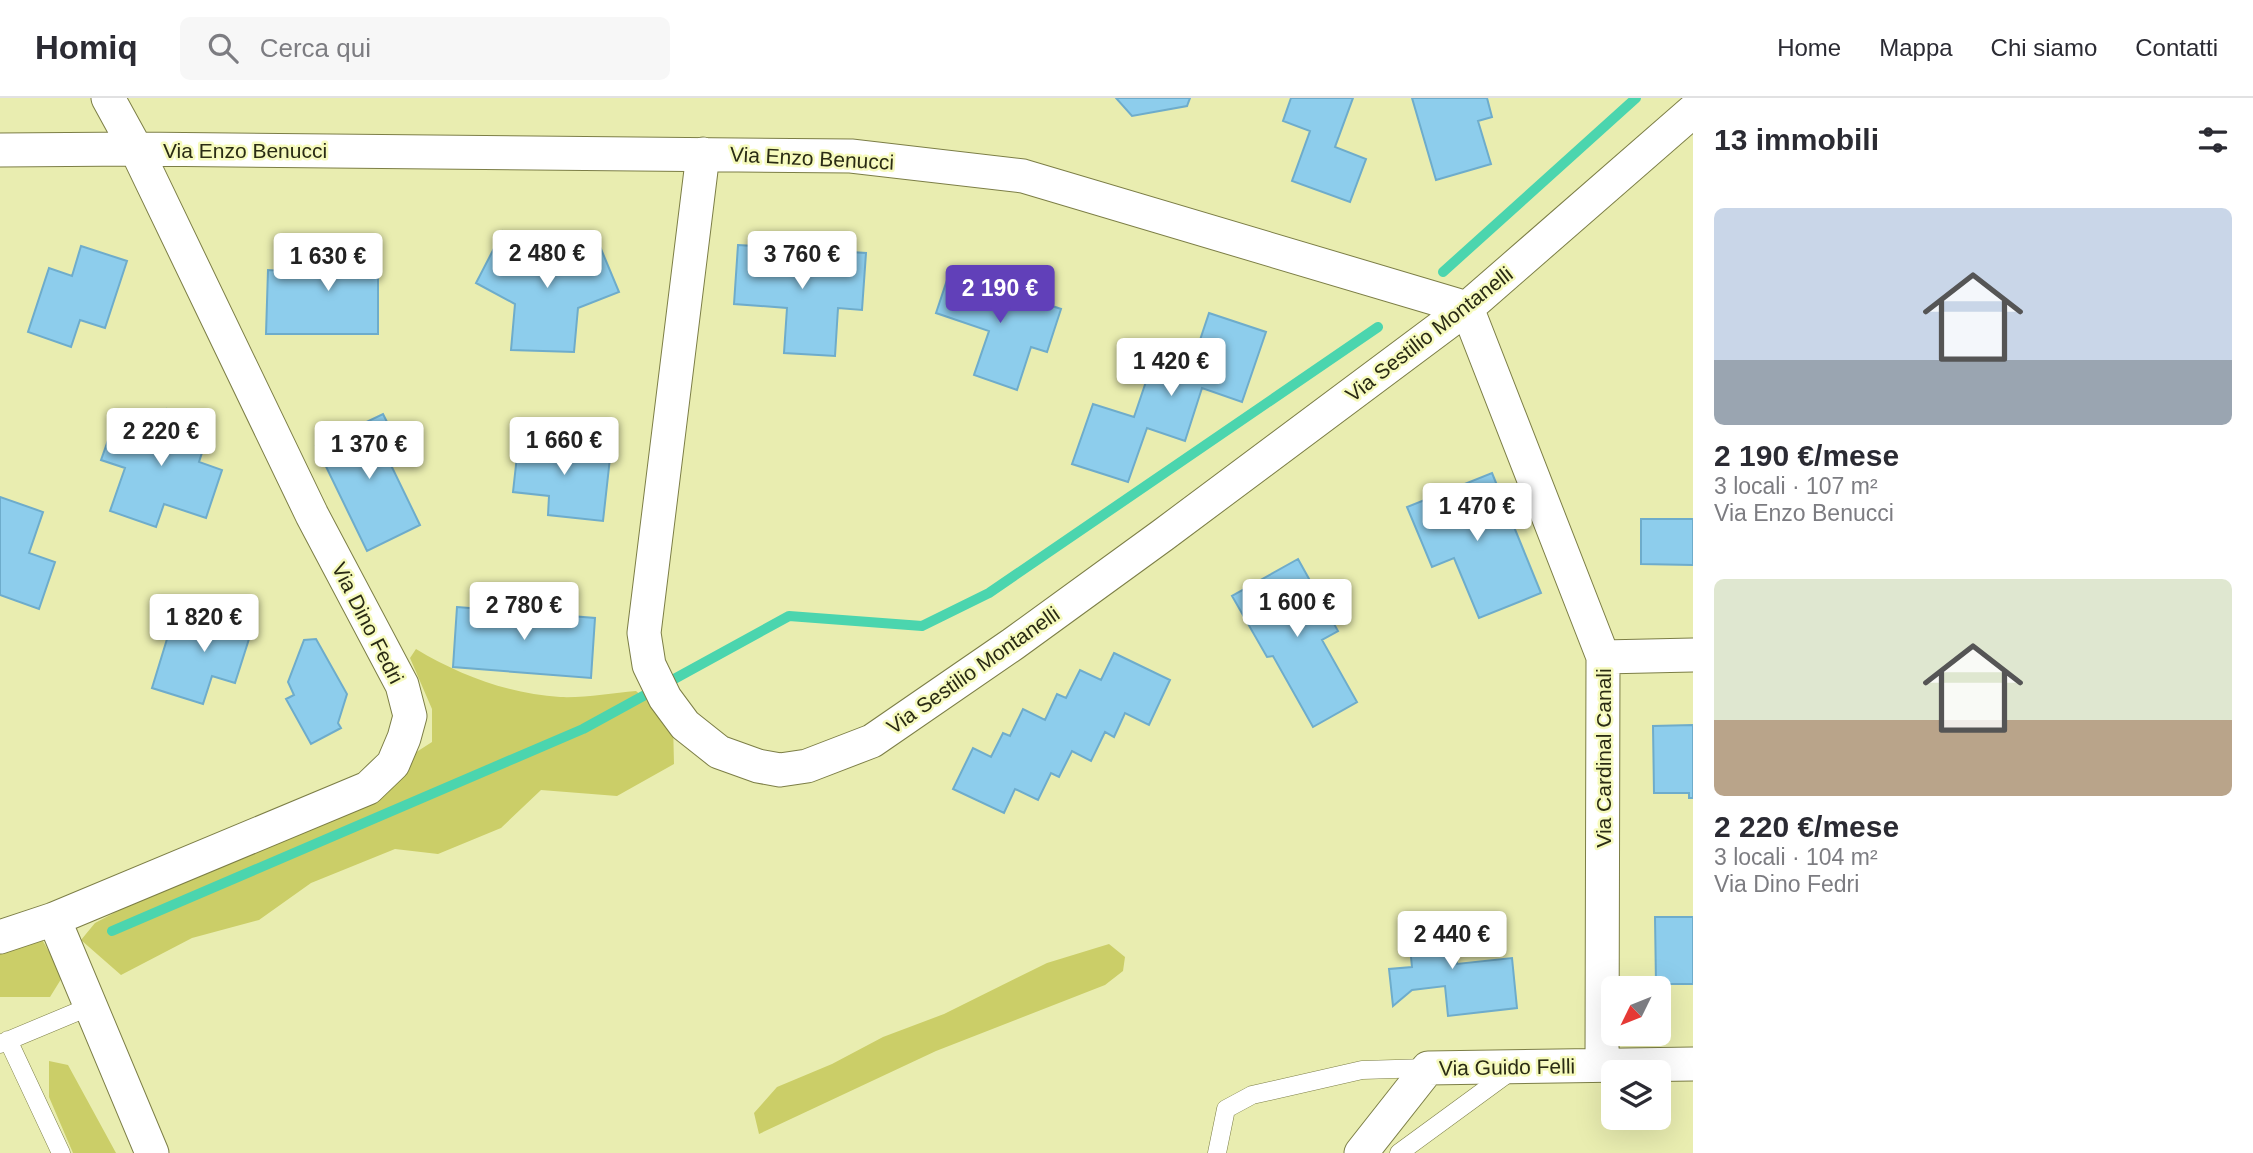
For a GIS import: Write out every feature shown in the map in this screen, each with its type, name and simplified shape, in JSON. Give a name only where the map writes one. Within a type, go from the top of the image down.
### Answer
[{"type":"street","name":"Via Dino Fedri","points":[[0,937],[54,919],[368,788],[393,764],[410,716],[401,685],[312,516],[136,149],[108,98]]},
{"type":"street","name":"Via Sestilio Montanelli","points":[[704,154],[645,633],[649,665],[665,698],[685,725],[719,752],[758,766],[780,770],[807,766],[872,741],[1013,644],[1467,308],[1693,111]]},
{"type":"street","name":"Via Enzo Benucci","points":[[0,150],[851,156],[1023,176],[1467,308]]},
{"type":"street","name":"Via Cardinal Canali","points":[[1467,308],[1603,657],[1602,1060]]},
{"type":"street","points":[[1603,657],[1693,655]]},
{"type":"street","points":[[54,919],[152,1153]]},
{"type":"street","name":"Via Guido Felli","points":[[1671,1064],[1693,1064]]},
{"type":"street","name":"Via Guido Felli","points":[[1361,1153],[1428,1068],[1601,1065]]},
{"type":"lane","points":[[61,1153],[4,1042],[91,1006]]},
{"type":"lane","points":[[1399,1153],[1517,1066]]},
{"type":"lane","points":[[1217,1153],[1226,1109],[1252,1095],[1363,1069],[1428,1068]]},
{"type":"shaded area","points":[[416,649],[467,675],[522,692],[569,697],[636,691],[673,723],[674,764],[617,796],[541,790],[501,828],[438,854],[395,849],[311,883],[259,920],[192,938],[121,975],[81,940],[95,923],[404,760],[432,742],[432,709],[410,658]]},
{"type":"shaded area","points":[[0,929],[36,929],[63,976],[50,997],[0,997]]},
{"type":"shaded area","points":[[1109,944],[1125,957],[1123,971],[1105,985],[936,1051],[759,1134],[754,1113],[777,1087],[832,1064],[883,1037],[944,1014],[1047,963]]},
{"type":"shaded area","points":[[49,1061],[68,1065],[116,1153],[73,1153],[49,1097]]},
{"type":"building","points":[[1116,98],[1190,98],[1187,106],[1132,116]]},
{"type":"building","points":[[1291,98],[1353,98],[1335,147],[1366,159],[1350,202],[1292,181],[1310,131],[1283,121]]},
{"type":"building","points":[[1412,98],[1487,98],[1492,117],[1478,121],[1491,164],[1436,180]]},
{"type":"building","points":[[503,231],[548,256],[596,237],[619,292],[578,308],[574,352],[511,350],[515,304],[476,283]]},
{"type":"building","points":[[336,239],[378,239],[378,334],[266,334],[268,270],[314,273],[316,252]]},
{"type":"building","points":[[738,245],[866,253],[862,310],[838,308],[835,356],[784,353],[787,308],[734,304]]},
{"type":"building","points":[[81,246],[127,261],[105,328],[80,320],[71,347],[28,332],[49,268],[72,276]]},
{"type":"building","points":[[950,271],[1061,309],[1047,352],[1031,347],[1017,390],[974,375],[989,331],[936,313]]},
{"type":"building","points":[[1209,313],[1266,332],[1242,402],[1202,388],[1185,441],[1147,428],[1128,482],[1072,464],[1093,404],[1134,417],[1154,358],[1190,370]]},
{"type":"building","points":[[167,409],[211,425],[199,462],[222,470],[206,518],[164,504],[156,527],[110,511],[125,468],[101,460],[117,415],[160,430]]},
{"type":"building","points":[[383,414],[401,450],[387,457],[420,525],[367,551],[316,446]]},
{"type":"building","points":[[519,438],[611,449],[603,521],[548,515],[549,496],[513,492]]},
{"type":"building","points":[[1492,473],[1541,593],[1479,618],[1454,558],[1432,567],[1407,507]]},
{"type":"building","points":[[0,497],[43,512],[29,553],[55,562],[39,609],[0,595]]},
{"type":"building","points":[[1641,519],[1693,519],[1693,565],[1641,564]]},
{"type":"building","points":[[1298,559],[1338,631],[1322,640],[1357,702],[1313,727],[1273,656],[1267,657],[1232,596]]},
{"type":"building","points":[[204,603],[255,620],[235,683],[212,676],[203,704],[152,688],[171,626],[194,633]]},
{"type":"building","points":[[457,607],[595,618],[591,678],[453,667]]},
{"type":"building","points":[[316,639],[347,694],[338,723],[341,728],[311,744],[286,699],[294,695],[288,682],[304,640]]},
{"type":"building","points":[[1114,653],[1170,680],[1149,725],[1125,713],[1114,737],[1105,732],[1091,761],[1072,751],[1059,777],[1051,773],[1038,800],[1015,789],[1004,813],[953,789],[973,748],[991,757],[1003,733],[1010,736],[1023,709],[1045,720],[1057,694],[1066,698],[1080,670],[1101,680]]},
{"type":"building","points":[[1693,725],[1693,798],[1689,798],[1689,793],[1654,793],[1653,726]]},
{"type":"building","points":[[1451,912],[1457,964],[1512,958],[1517,1008],[1448,1016],[1445,986],[1412,990],[1393,1006],[1389,969],[1412,967],[1407,917]]},
{"type":"building","points":[[1655,917],[1693,917],[1693,984],[1671,984],[1671,976],[1656,976]]},
{"type":"waterway","points":[[1443,272],[1636,98]]},
{"type":"waterway","points":[[112,931],[583,729],[789,616],[922,626],[989,593],[1378,327]]}]
